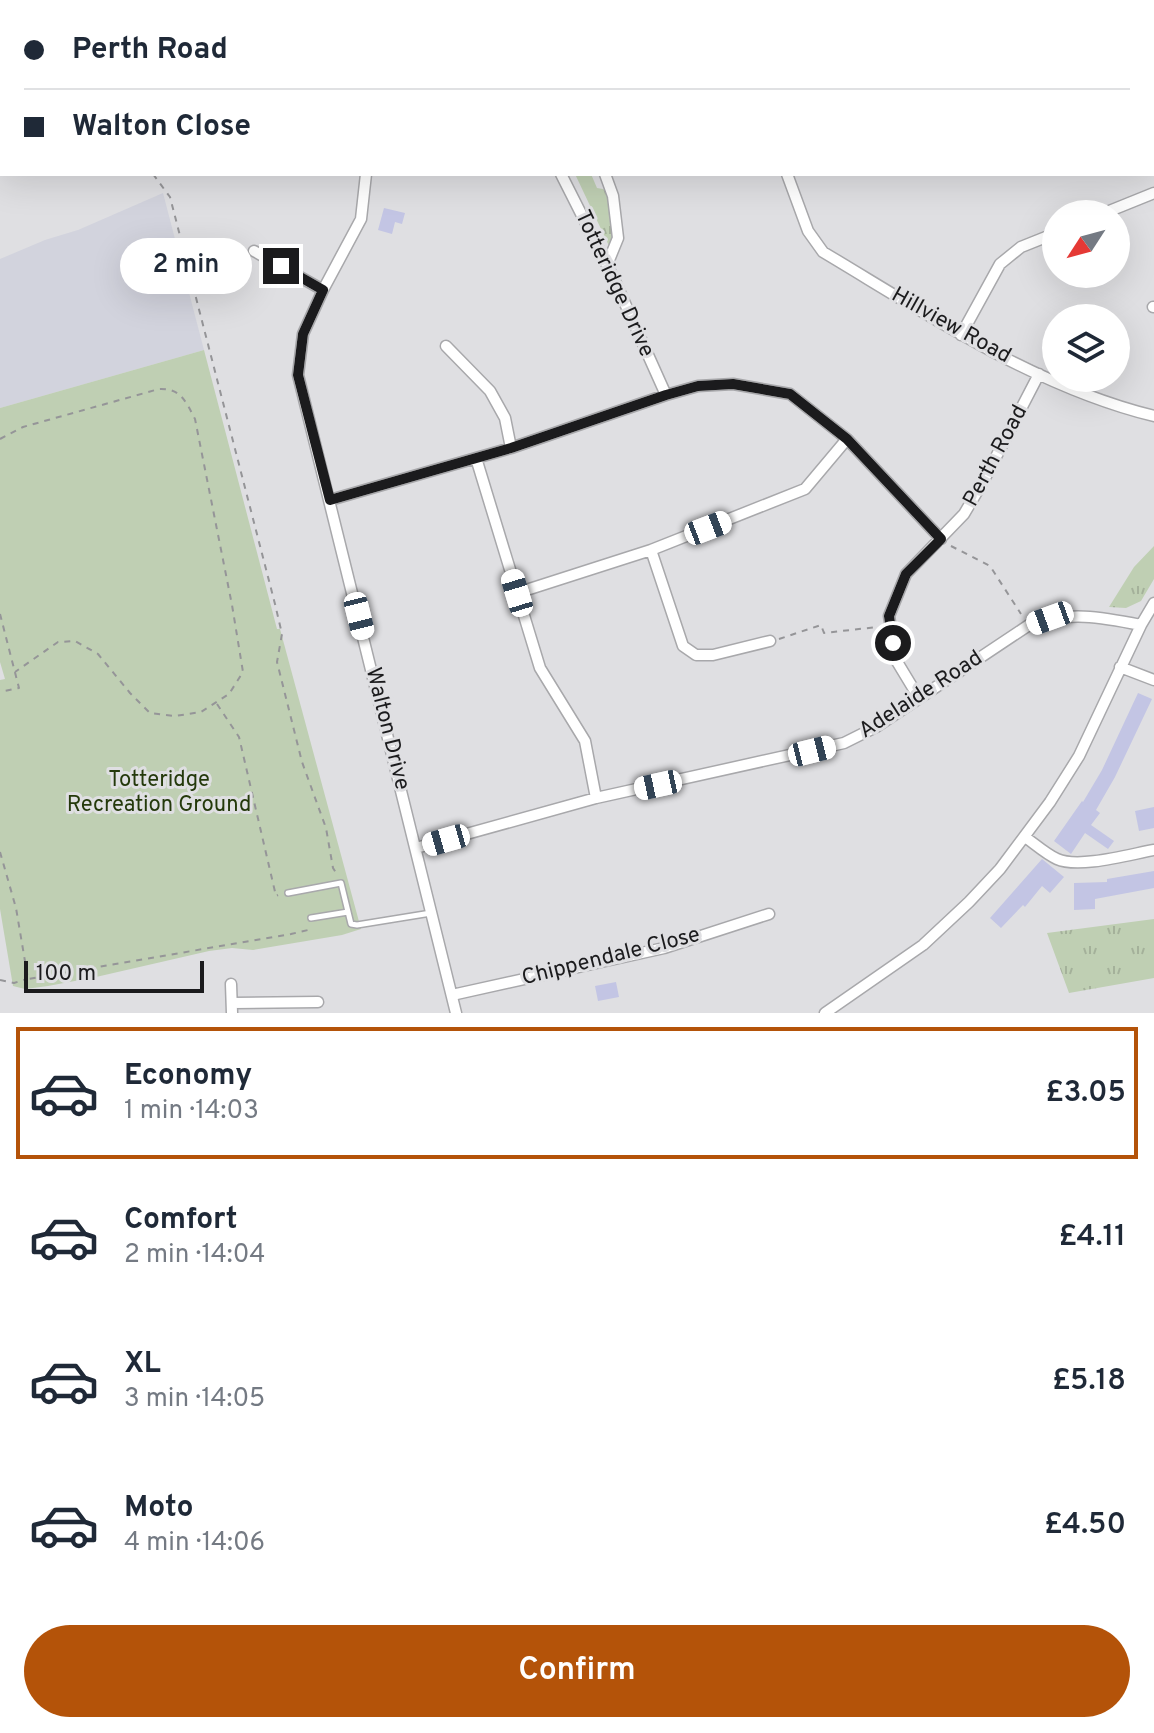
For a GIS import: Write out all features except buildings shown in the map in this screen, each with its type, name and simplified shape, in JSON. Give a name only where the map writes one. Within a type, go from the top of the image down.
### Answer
[{"type":"street","name":"Walton Drive","points":[[366,176],[361,219],[303,334],[298,375],[456,1013]]},
{"type":"street","name":"Totteridge Drive","points":[[562,176],[607,265],[666,395]]},
{"type":"street","points":[[606,176],[613,196],[618,238],[607,265]]},
{"type":"street","name":"Hillview Road","points":[[788,176],[808,231],[823,252],[961,335],[1039,374],[1115,406],[1154,416]]},
{"type":"street","points":[[1130,203],[1154,193]]},
{"type":"street","points":[[961,335],[1000,264],[1021,247],[1042,239]]},
{"type":"street","points":[[257,253],[323,290]]},
{"type":"street","points":[[446,346],[490,391],[505,418],[511,448]]},
{"type":"street","name":"Perth Road","points":[[919,698],[896,660],[889,616],[906,574],[964,514],[1039,374]]},
{"type":"street","points":[[330,500],[511,448],[666,395],[698,386],[733,384],[790,394],[847,439],[941,540]]},
{"type":"street","points":[[517,593],[651,550],[805,489],[847,439]]},
{"type":"street","points":[[476,458],[540,668],[585,741],[596,798]]},
{"type":"street","points":[[651,550],[683,646],[696,655],[713,655],[770,641]]},
{"type":"street","points":[[825,1013],[923,945],[1000,869],[1050,802],[1079,756],[1141,625],[1152,610]]},
{"type":"street","name":"Adelaide Road","points":[[416,848],[596,798],[844,743],[876,727],[1029,625],[1050,618],[1094,616],[1141,625]]},
{"type":"street","points":[[1120,667],[1154,680]]},
{"type":"street","points":[[1025,837],[1057,859],[1066,861],[1096,861],[1154,850]]},
{"type":"street","name":"Chippendale Close","points":[[452,995],[664,948],[769,914]]},
{"type":"street","points":[[231,984],[232,1008],[318,1002]]},
{"type":"lane","points":[[288,893],[341,883],[351,924],[357,925],[432,913]]},
{"type":"lane","points":[[311,918],[348,912]]},
{"type":"path","points":[[154,176],[170,197],[282,634],[277,662],[302,762],[326,828],[333,868],[341,883]]},
{"type":"path","points":[[192,285],[257,253]]},
{"type":"path","points":[[0,439],[23,427],[159,389],[171,389],[184,397],[195,419],[243,672],[229,694],[216,703],[201,712],[175,716],[150,713],[98,654],[75,641],[58,642],[15,672]]},
{"type":"path","points":[[941,540],[990,566],[1029,625]]},
{"type":"path","points":[[0,614],[19,688],[0,692]]},
{"type":"path","points":[[770,641],[821,625],[824,633],[890,626]]},
{"type":"path","points":[[216,703],[239,737],[276,896],[288,893]]},
{"type":"path","points":[[0,852],[16,908],[28,979]]},
{"type":"path","points":[[0,980],[14,983],[308,930],[311,918]]},
{"type":"shaded area","points":[[163,193],[204,350],[0,408],[0,259]]},
{"type":"green space","points":[[576,176],[592,176],[597,188],[607,193],[617,242],[610,248]]},
{"type":"green space","name":"Totteridge Recreation Ground","points":[[204,350],[277,629],[280,629],[361,929],[253,950],[232,948],[209,951],[48,986],[25,989],[13,986],[0,909],[0,680],[5,679],[0,662],[0,408]]},
{"type":"green space","points":[[1154,546],[1154,579],[1141,601],[1126,608],[1109,607],[1134,567]]},
{"type":"green space","points":[[1154,919],[1154,978],[1069,993],[1047,933]]},
{"type":"route","points":[[281,266],[323,290],[303,334],[298,375],[330,500],[511,448],[698,386],[733,384],[790,394],[847,439],[941,539],[906,574],[889,616],[893,643]]}]
